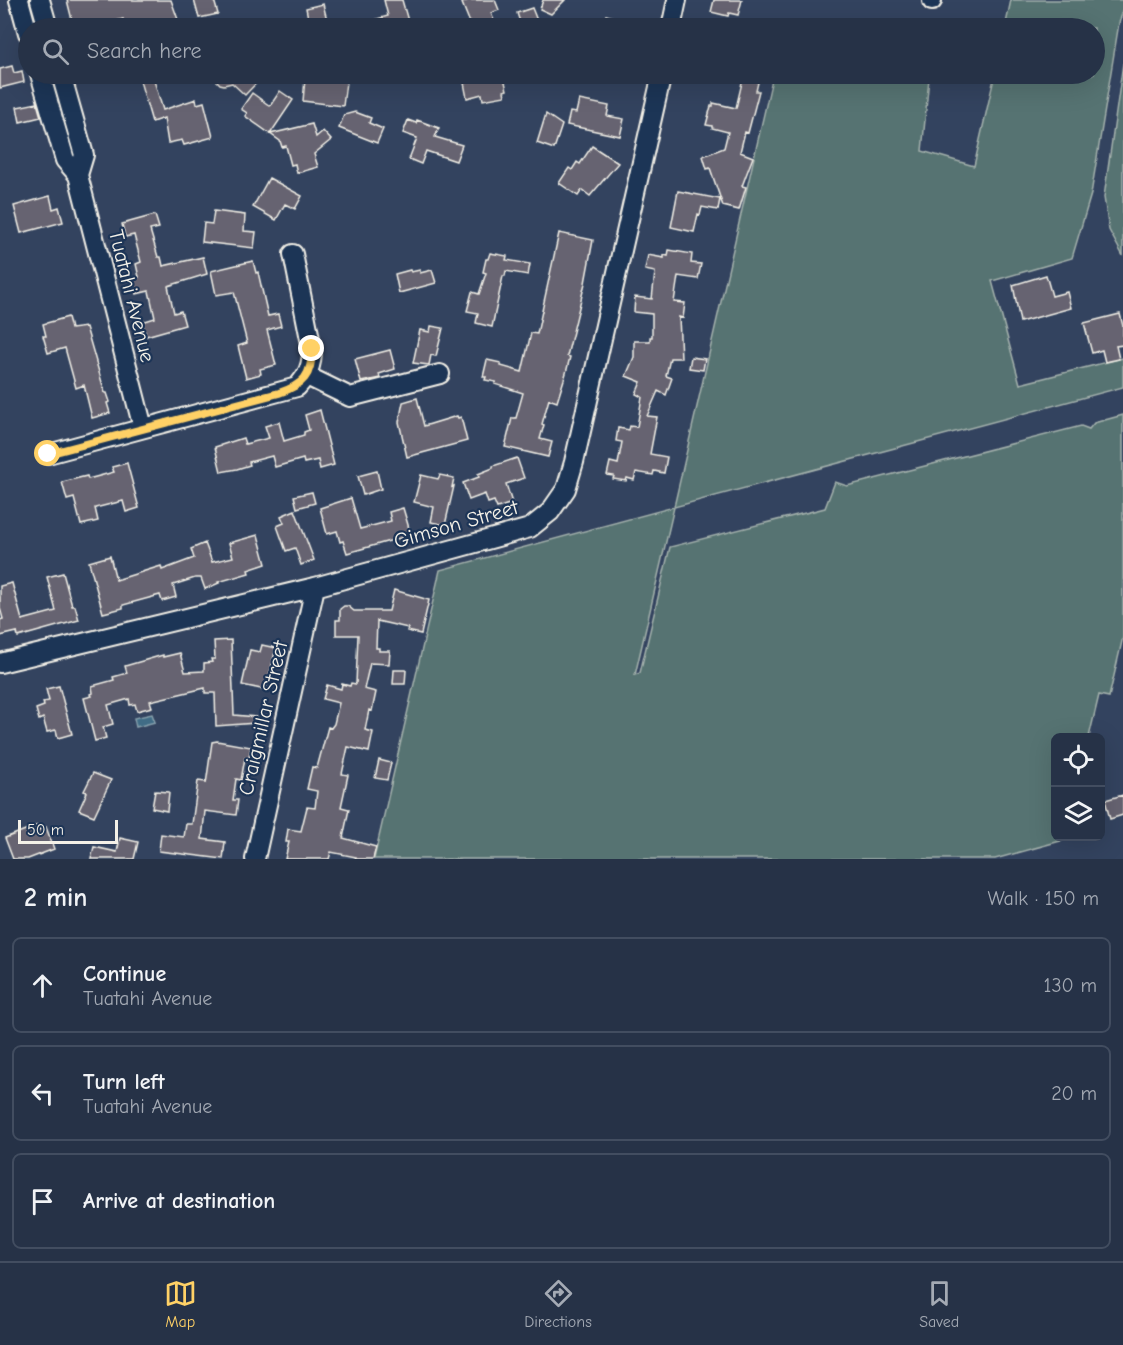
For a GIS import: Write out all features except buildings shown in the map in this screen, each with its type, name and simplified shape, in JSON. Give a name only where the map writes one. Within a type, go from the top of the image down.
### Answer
[{"type":"street","points":[[19,0],[24,18]]},
{"type":"street","points":[[40,0],[45,18]]},
{"type":"street","points":[[673,18],[677,0]]},
{"type":"street","name":"Tuatahi Avenue","points":[[43,84],[65,160],[78,175],[143,429]]},
{"type":"street","name":"Tuatahi Avenue","points":[[64,84],[84,155],[78,175]]},
{"type":"street","name":"Gimson Street","points":[[0,663],[315,587],[530,528],[550,512],[566,489],[574,462],[660,84]]},
{"type":"street","points":[[48,454],[297,387],[307,376],[312,363],[312,349],[293,254]]},
{"type":"street","points":[[307,376],[351,397],[441,374]]},
{"type":"street","name":"Craigmillar Street","points":[[255,859],[315,587]]},
{"type":"green space","points":[[1011,0],[1123,0],[1091,194],[1072,258],[992,281],[1020,384],[1123,358],[1123,387],[674,507],[771,84],[928,84],[922,151],[974,166],[993,84],[1105,84],[1105,18],[1007,18]]},
{"type":"green space","points":[[1123,63],[1123,256],[1109,230],[1104,197]]},
{"type":"green space","points":[[49,84],[60,84],[79,158],[74,165]]},
{"type":"green space","points":[[1123,415],[1123,637],[1109,697],[1099,695],[1090,733],[1051,733],[1051,841],[1060,841],[995,859],[374,859],[440,570],[674,507],[635,675],[640,673],[670,547],[825,508],[835,482],[847,486],[1081,426],[1089,429],[1094,423]]},
{"type":"water","points":[[152,714],[155,722],[136,727],[134,718]]},
{"type":"route","points":[[48,454],[297,387],[307,376],[312,363],[312,349]]}]
